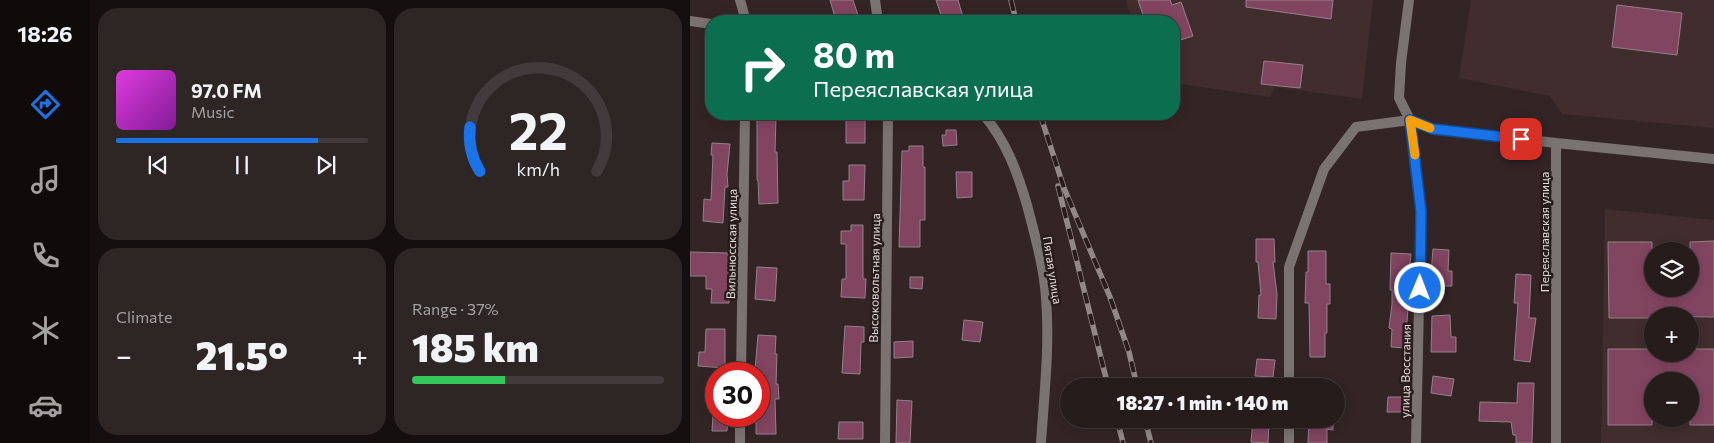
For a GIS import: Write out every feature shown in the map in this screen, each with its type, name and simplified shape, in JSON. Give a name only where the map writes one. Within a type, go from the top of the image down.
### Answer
[{"type":"street","points":[[740,0],[744,15]]},
{"type":"street","points":[[875,0],[877,15]]},
{"type":"street","points":[[1409,0],[1401,63],[1399,98],[1410,120]]},
{"type":"street","points":[[690,21],[705,23]]},
{"type":"street","name":"Вильнюсская улица","points":[[741,362],[745,120]]},
{"type":"street","name":"Высоковольтная улица","points":[[885,443],[888,120]]},
{"type":"street","name":"Пятая улица","points":[[987,120],[1004,142],[1014,165],[1033,226],[1041,265],[1046,298],[1047,327],[1041,443]]},
{"type":"street","points":[[1289,378],[1289,267],[1324,169],[1356,127],[1410,120],[1433,129],[1714,159]]},
{"type":"street","name":"улица Восстания","points":[[1410,120],[1421,211],[1416,443]]},
{"type":"street","name":"Переяславская улица","points":[[1556,143],[1556,443]]},
{"type":"street","points":[[740,427],[740,443]]},
{"type":"street","points":[[1289,428],[1289,443]]},
{"type":"shaded area","points":[[1126,0],[1373,0],[1362,99],[1275,87],[1270,97],[1180,84],[1180,15],[1130,15]]},
{"type":"shaded area","points":[[1471,0],[1714,0],[1714,128],[1562,114],[1550,96],[1459,78]]},
{"type":"shaded area","points":[[1605,209],[1714,220],[1714,443],[1601,443]]},
{"type":"building","points":[[830,0],[853,0],[858,15],[834,15]]},
{"type":"building","points":[[936,0],[958,0],[962,15],[941,15]]},
{"type":"building","points":[[1138,0],[1170,0],[1172,5],[1181,2],[1193,36],[1180,40],[1180,15],[1143,15]]},
{"type":"building","points":[[1246,0],[1333,0],[1331,19],[1246,7]]},
{"type":"building","points":[[1617,5],[1682,13],[1677,55],[1612,47]]},
{"type":"building","points":[[1264,61],[1303,65],[1300,88],[1261,84]]},
{"type":"building","points":[[757,120],[776,120],[775,152],[777,152],[778,203],[759,204]]},
{"type":"building","points":[[846,120],[865,120],[865,143],[846,143]]},
{"type":"building","points":[[946,130],[956,130],[957,145],[943,146],[942,135],[946,135]]},
{"type":"building","points":[[712,143],[730,144],[727,174],[728,187],[725,187],[723,223],[703,221],[704,199],[711,200]]},
{"type":"building","points":[[909,146],[923,146],[925,220],[920,220],[920,247],[899,247],[902,151],[909,151]]},
{"type":"building","points":[[849,165],[865,165],[864,200],[843,200],[843,181],[849,181]]},
{"type":"building","points":[[956,172],[972,172],[972,197],[957,198]]},
{"type":"building","points":[[851,225],[863,225],[863,279],[866,279],[865,298],[841,297],[842,279],[846,279],[846,244],[841,244],[841,231],[851,231]]},
{"type":"building","points":[[1256,239],[1274,239],[1275,262],[1273,262],[1277,294],[1276,319],[1258,318],[1259,295],[1261,295],[1258,262],[1256,262]]},
{"type":"building","points":[[1714,241],[1714,317],[1699,317],[1699,307],[1644,307],[1644,318],[1609,318],[1608,242],[1644,242],[1644,297],[1699,297],[1699,242],[1690,242]]},
{"type":"building","points":[[1433,249],[1449,250],[1448,271],[1452,271],[1452,286],[1430,286]]},
{"type":"building","points":[[1308,251],[1326,251],[1326,284],[1330,284],[1330,304],[1327,304],[1325,357],[1310,357],[1309,303],[1305,303]]},
{"type":"building","points":[[690,252],[730,253],[729,303],[711,303],[712,289],[706,289],[706,276],[690,276]]},
{"type":"building","points":[[1391,253],[1411,254],[1407,294],[1409,294],[1407,348],[1391,347],[1392,329],[1389,328],[1392,304],[1392,290],[1390,290]]},
{"type":"building","points":[[757,267],[777,268],[775,301],[755,299]]},
{"type":"building","points":[[1516,274],[1531,275],[1529,318],[1536,318],[1530,362],[1514,360],[1518,303],[1514,303]]},
{"type":"building","points":[[910,277],[923,277],[922,289],[910,288]]},
{"type":"building","points":[[1450,315],[1451,337],[1456,337],[1456,352],[1431,352],[1432,316]]},
{"type":"building","points":[[964,320],[983,322],[980,342],[962,340]]},
{"type":"building","points":[[845,326],[864,327],[864,342],[861,342],[860,374],[842,373]]},
{"type":"building","points":[[706,329],[725,329],[725,362],[705,362],[705,367],[698,366],[699,352],[705,352]]},
{"type":"building","points":[[758,335],[776,336],[776,384],[778,384],[779,399],[775,399],[776,434],[756,434],[756,427],[770,427],[770,362],[756,362]]},
{"type":"building","points":[[913,341],[913,357],[894,358],[894,342]]},
{"type":"building","points":[[1608,349],[1644,349],[1644,362],[1699,362],[1699,349],[1714,349],[1714,425],[1699,425],[1699,372],[1644,372],[1644,425],[1608,425]]},
{"type":"building","points":[[1257,359],[1275,360],[1273,377],[1255,376]]},
{"type":"building","points":[[1433,376],[1454,379],[1451,396],[1431,393]]},
{"type":"building","points":[[1518,383],[1534,383],[1532,443],[1516,443],[1516,435],[1513,435],[1511,422],[1479,421],[1480,402],[1517,403]]},
{"type":"building","points":[[1388,397],[1407,397],[1406,412],[1387,412]]},
{"type":"building","points":[[897,400],[912,401],[910,443],[896,443]]},
{"type":"building","points":[[839,422],[863,422],[863,439],[838,439]]},
{"type":"building","points":[[712,427],[727,427],[727,431],[712,431]]},
{"type":"building","points":[[1252,428],[1269,428],[1268,443],[1251,442]]},
{"type":"building","points":[[1309,428],[1333,428],[1333,430],[1327,429],[1327,443],[1308,443]]},
{"type":"railway","points":[[1011,0],[1015,15]]},
{"type":"railway","points":[[1042,120],[1064,188],[1110,297],[1129,352],[1135,378]]},
{"type":"railway","points":[[1058,186],[1106,378]]},
{"type":"railway","points":[[1119,428],[1123,443]]},
{"type":"railway","points":[[1147,428],[1151,443]]},
{"type":"slow traffic","points":[[1415,155],[1410,120],[1430,128]]},
{"type":"route","points":[[1420,288],[1421,211],[1410,120],[1433,129],[1521,139]]}]
